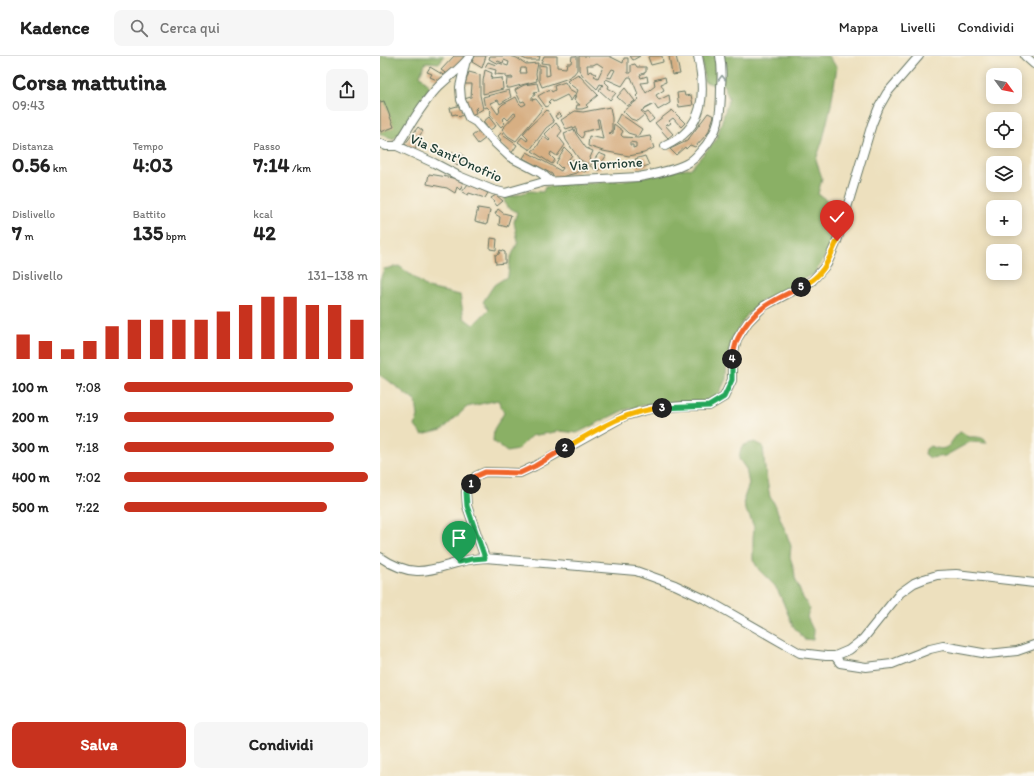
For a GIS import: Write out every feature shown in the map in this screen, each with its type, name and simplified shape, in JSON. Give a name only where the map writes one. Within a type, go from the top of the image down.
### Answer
[{"type":"street","points":[[397,146],[426,102],[439,86],[465,64],[470,56]]},
{"type":"street","points":[[665,146],[679,139],[688,131],[698,113],[702,94],[702,80],[698,56]]},
{"type":"street","name":"Via Torrione","points":[[550,181],[639,177],[684,165],[698,155],[712,139],[718,121],[721,101],[722,65],[720,56]]},
{"type":"street","points":[[485,558],[467,506],[466,492],[476,476],[485,472],[520,473],[625,416],[650,409],[683,406],[709,406],[724,397],[732,380],[732,359],[737,339],[748,322],[764,306],[812,281],[827,264],[837,241],[872,124],[879,107],[887,93],[919,56]]},
{"type":"street","points":[[1025,56],[1034,64]]},
{"type":"street","points":[[465,64],[460,87],[460,100],[469,118],[476,122],[510,157],[541,173],[550,181]]},
{"type":"street","name":"Via Sant'Onofrio","points":[[380,143],[386,146],[397,146],[459,176],[493,190],[505,193],[550,181]]},
{"type":"street","points":[[380,557],[399,567],[418,571],[439,568],[466,560],[485,558],[636,571],[675,585],[701,597],[800,653],[835,656],[849,650],[863,639],[900,593],[924,578],[937,575],[956,574],[1034,583]]},
{"type":"street","points":[[835,656],[840,663],[866,667],[892,664],[930,649],[943,646],[988,654],[1017,651],[1034,645]]},
{"type":"green space","points":[[380,56],[444,56],[440,63],[426,62],[420,75],[430,87],[400,133],[393,139],[380,134]]},
{"type":"green space","points":[[702,56],[828,56],[837,67],[831,105],[823,139],[816,160],[822,178],[818,194],[835,206],[840,212],[836,231],[829,248],[814,274],[762,301],[747,315],[732,338],[727,359],[726,379],[719,394],[704,402],[648,404],[624,410],[577,433],[560,431],[531,436],[517,450],[507,452],[493,441],[494,429],[504,413],[498,400],[467,407],[442,430],[422,435],[415,426],[418,416],[416,402],[380,374],[380,280],[384,269],[399,266],[428,288],[460,295],[464,318],[473,325],[489,309],[483,302],[494,285],[508,276],[510,259],[518,242],[514,222],[517,212],[506,206],[503,196],[513,196],[530,191],[543,192],[545,187],[573,182],[574,184],[625,180],[688,168],[690,169],[716,140],[729,98],[723,84],[716,86],[704,81]]},
{"type":"green space","points":[[960,432],[964,433],[968,437],[982,438],[987,443],[970,442],[945,456],[930,458],[925,454],[926,449],[930,446],[942,449],[946,448]]},
{"type":"green space","points":[[755,442],[763,446],[770,497],[774,503],[791,546],[790,557],[795,578],[802,596],[810,609],[807,617],[814,632],[813,640],[804,639],[793,626],[775,586],[759,570],[753,560],[754,527],[745,510],[744,498],[749,484],[746,469],[739,459],[742,447]]},
{"type":"building","points":[[454,56],[467,56],[448,75],[441,70]]},
{"type":"building","points":[[475,56],[486,56],[482,68],[472,62]]},
{"type":"building","points":[[490,56],[510,56],[517,58],[526,64],[538,63],[536,73],[537,81],[506,88],[507,79],[513,79],[512,77],[506,78],[506,75],[495,74],[496,70],[485,67],[488,62],[496,65],[499,63],[508,66],[509,62],[504,60],[503,63],[498,61],[496,63],[489,59]],"holes":[[[521,68],[525,68],[526,73],[520,73]]]},
{"type":"building","points":[[518,56],[540,56],[539,60],[527,60]]},
{"type":"building","points":[[544,56],[557,56],[557,67],[566,68],[567,63],[571,63],[572,56],[577,56],[577,70],[566,79],[542,87],[539,80],[539,65],[546,66],[546,76],[550,75],[549,64],[541,63]]},
{"type":"building","points":[[579,56],[609,56],[623,63],[624,58],[628,58],[628,73],[631,73],[631,65],[635,64],[637,67],[646,67],[646,72],[640,75],[641,78],[647,76],[648,82],[641,83],[646,93],[655,86],[654,80],[665,77],[666,82],[661,84],[664,90],[656,95],[659,100],[669,95],[670,103],[658,110],[654,104],[641,111],[645,114],[648,112],[654,119],[649,123],[644,115],[637,121],[631,119],[623,111],[639,99],[636,96],[638,94],[631,77],[628,77],[622,86],[606,79],[605,82],[609,86],[608,88],[616,93],[610,100],[599,90],[603,85],[600,84],[597,89],[579,70]],"holes":[[[597,63],[603,67],[598,78],[594,76],[596,74],[590,71],[588,73],[587,65]],[[612,69],[615,70],[611,78],[607,77]]]},
{"type":"building","points":[[630,56],[640,56],[633,60]]},
{"type":"building","points":[[662,56],[663,62],[651,65],[648,57]]},
{"type":"building","points":[[669,56],[676,56],[680,74],[672,75]]},
{"type":"building","points":[[430,67],[445,76],[441,82],[430,77],[432,74],[427,72]]},
{"type":"building","points":[[485,70],[492,73],[491,79],[502,78],[503,89],[483,94]]},
{"type":"building","points":[[469,72],[480,75],[480,95],[483,109],[478,112],[477,107],[475,109],[476,113],[471,115],[464,99],[471,97],[472,84],[465,84]]},
{"type":"building","points":[[578,74],[598,95],[586,105],[588,107],[582,109],[576,109],[577,105],[580,105],[574,100],[578,90],[567,81]]},
{"type":"building","points":[[565,82],[569,89],[576,93],[571,101],[567,95],[553,102],[551,99],[548,102],[550,104],[546,107],[538,96],[550,89],[552,92],[555,90],[554,86]]},
{"type":"building","points":[[537,83],[539,91],[534,92],[535,95],[532,97],[532,100],[536,99],[543,108],[516,141],[508,136],[502,129],[516,114],[514,113],[508,120],[505,117],[502,120],[505,123],[501,127],[490,114],[491,111],[487,107],[485,108],[483,97],[509,90],[511,97],[500,104],[498,100],[490,103],[498,114],[500,111],[499,108],[503,104],[516,97],[522,106],[526,104],[524,101],[521,102],[515,90],[524,85]]},
{"type":"building","points":[[625,88],[635,101],[627,106],[617,97]]},
{"type":"building","points":[[684,92],[685,96],[691,95],[693,105],[679,107],[677,93]]},
{"type":"building","points":[[384,101],[394,127],[381,132],[380,102]]},
{"type":"building","points":[[461,105],[463,111],[461,112],[463,115],[459,117],[456,114],[452,115],[450,108]]},
{"type":"building","points":[[610,107],[612,132],[609,133],[610,134],[612,135],[613,133],[614,124],[623,131],[621,135],[623,137],[638,138],[650,136],[654,148],[644,153],[629,156],[603,151],[588,146],[589,136],[603,139],[599,119],[597,119],[599,128],[583,132],[584,134],[582,138],[577,133],[576,128],[572,127],[566,129],[561,120],[575,111],[583,112]],"holes":[[[630,142],[636,143],[636,147],[633,148],[633,145],[630,145]]]},
{"type":"building","points":[[547,110],[554,122],[546,128],[530,150],[518,142],[522,137],[527,141],[528,139],[523,134]]},
{"type":"building","points":[[672,110],[685,123],[681,127],[673,118],[669,121],[671,123],[668,125],[667,123],[665,125],[673,134],[668,138],[655,123]]},
{"type":"building","points":[[559,113],[562,116],[557,119],[555,116]]},
{"type":"building","points":[[708,113],[714,116],[708,133],[695,147],[690,145],[686,149],[685,147],[676,155],[670,149],[687,141]]},
{"type":"building","points":[[620,114],[642,129],[638,136],[628,133],[616,122]]},
{"type":"building","points":[[489,117],[496,126],[490,130],[483,122]]},
{"type":"building","points":[[556,123],[562,131],[558,136],[565,145],[557,156],[551,152],[550,155],[555,160],[552,164],[532,151],[537,147],[543,136],[549,141],[550,140],[545,134]]},
{"type":"building","points":[[418,127],[423,131],[414,143],[417,146],[414,151],[405,144]]},
{"type":"building","points":[[574,129],[586,148],[593,151],[590,158],[591,159],[587,164],[579,159],[566,140],[564,133]]},
{"type":"building","points":[[480,130],[486,138],[478,144],[472,136]]},
{"type":"building","points":[[502,132],[504,136],[517,145],[511,154],[499,142],[501,140],[498,136]]},
{"type":"building","points":[[565,148],[572,155],[566,163],[568,164],[573,159],[587,169],[585,172],[580,170],[576,173],[554,179],[552,174],[523,158],[527,152],[561,171],[563,168],[556,163]]},
{"type":"building","points":[[453,152],[457,157],[461,153],[466,159],[457,166],[449,156]]},
{"type":"building","points":[[599,153],[606,156],[601,164],[603,166],[597,170],[590,166]]},
{"type":"building","points":[[645,156],[649,165],[638,169],[635,159]]},
{"type":"building","points":[[429,174],[453,178],[463,183],[460,190],[457,187],[455,193],[447,188],[427,184]]},
{"type":"building","points":[[468,184],[488,193],[485,198],[469,193],[468,195],[462,192]]},
{"type":"building","points":[[496,195],[503,201],[497,206],[491,198]]},
{"type":"building","points":[[478,208],[490,210],[487,224],[475,221]]},
{"type":"building","points":[[498,209],[503,213],[511,215],[507,227],[499,225],[500,217],[495,214]]},
{"type":"building","points":[[491,238],[497,239],[496,250],[490,249]]},
{"type":"building","points":[[500,250],[505,252],[505,263],[496,264],[495,255],[499,254]]},
{"type":"route","points":[[459,562],[485,558],[467,506],[466,492],[476,476],[485,472],[520,473],[625,416],[650,409],[683,406],[709,406],[724,397],[732,380],[732,359],[737,339],[748,322],[764,306],[812,281],[827,264],[837,241]]}]
